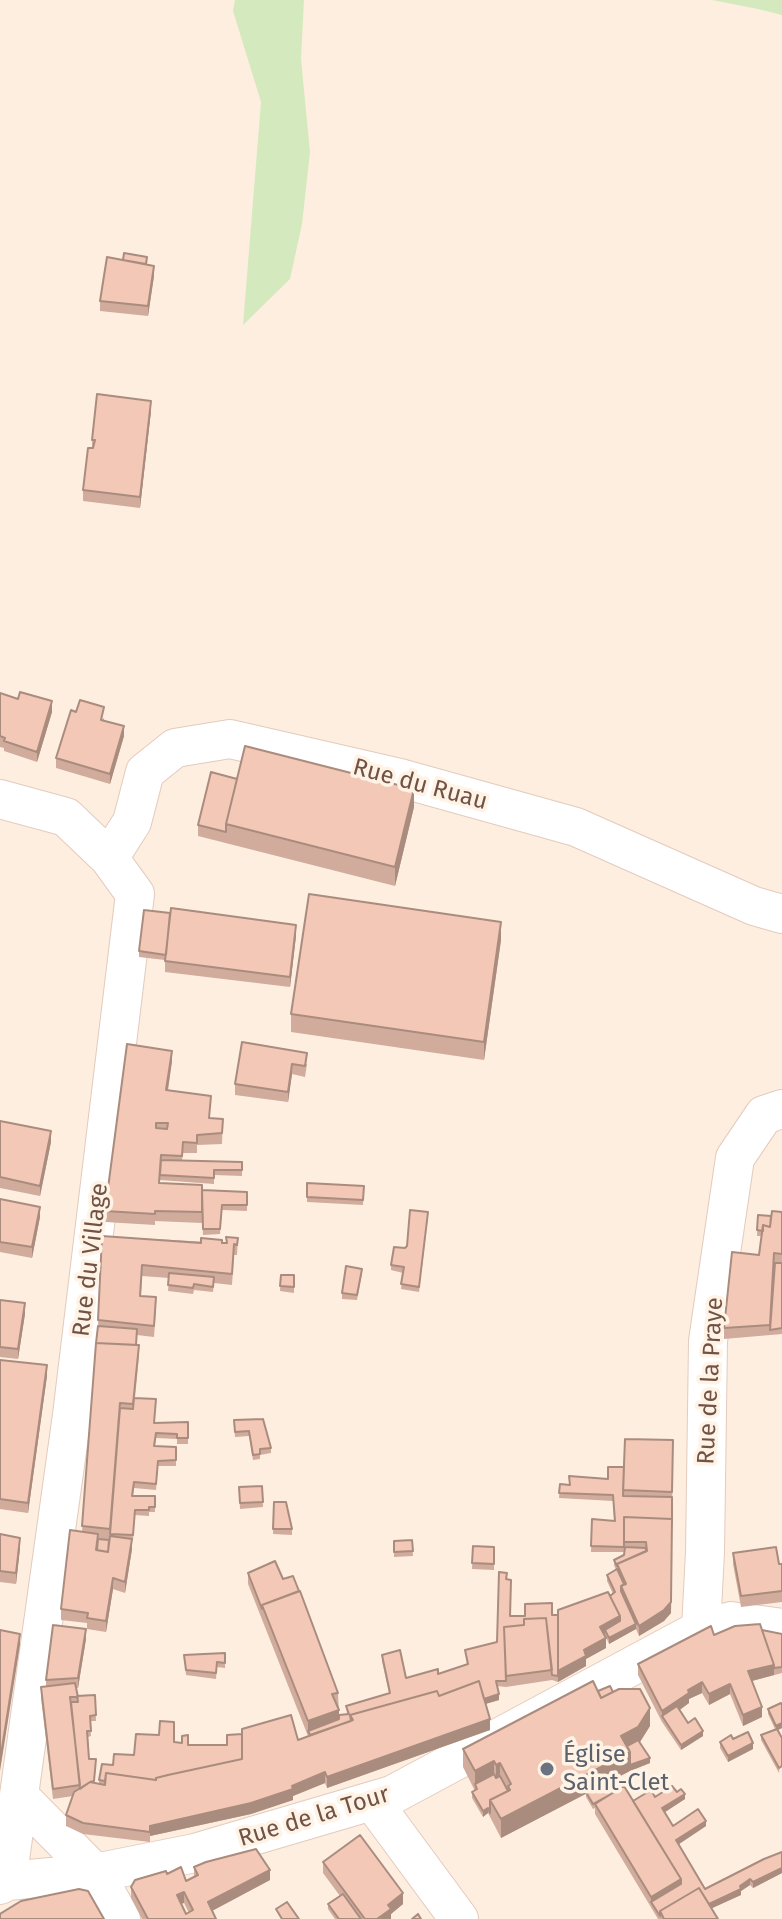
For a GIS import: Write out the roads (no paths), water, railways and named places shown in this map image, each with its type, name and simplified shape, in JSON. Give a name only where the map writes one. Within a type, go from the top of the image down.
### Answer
[{"type":"street","name":"Rue du Ruau","points":[[109,858],[132,822],[145,772],[175,748],[230,739],[400,778],[576,827],[754,906],[782,914]]},
{"type":"street","name":"Rue du Village","points":[[0,799],[66,817],[109,858],[135,894],[72,1415],[19,1796],[3,1883]]},
{"type":"street","name":"Rue de la Praye","points":[[701,1629],[708,1341],[735,1158],[764,1115],[782,1109]]},
{"type":"street","name":"Rue de la Tour","points":[[3,1883],[95,1873],[195,1853],[392,1795],[701,1629],[731,1621],[782,1628]]},
{"type":"street","points":[[19,1796],[95,1873],[121,1919]]},
{"type":"street","points":[[372,1801],[459,1919]]},
{"type":"place","name":"Église Saint-Clet","points":[[547,1769]]}]
